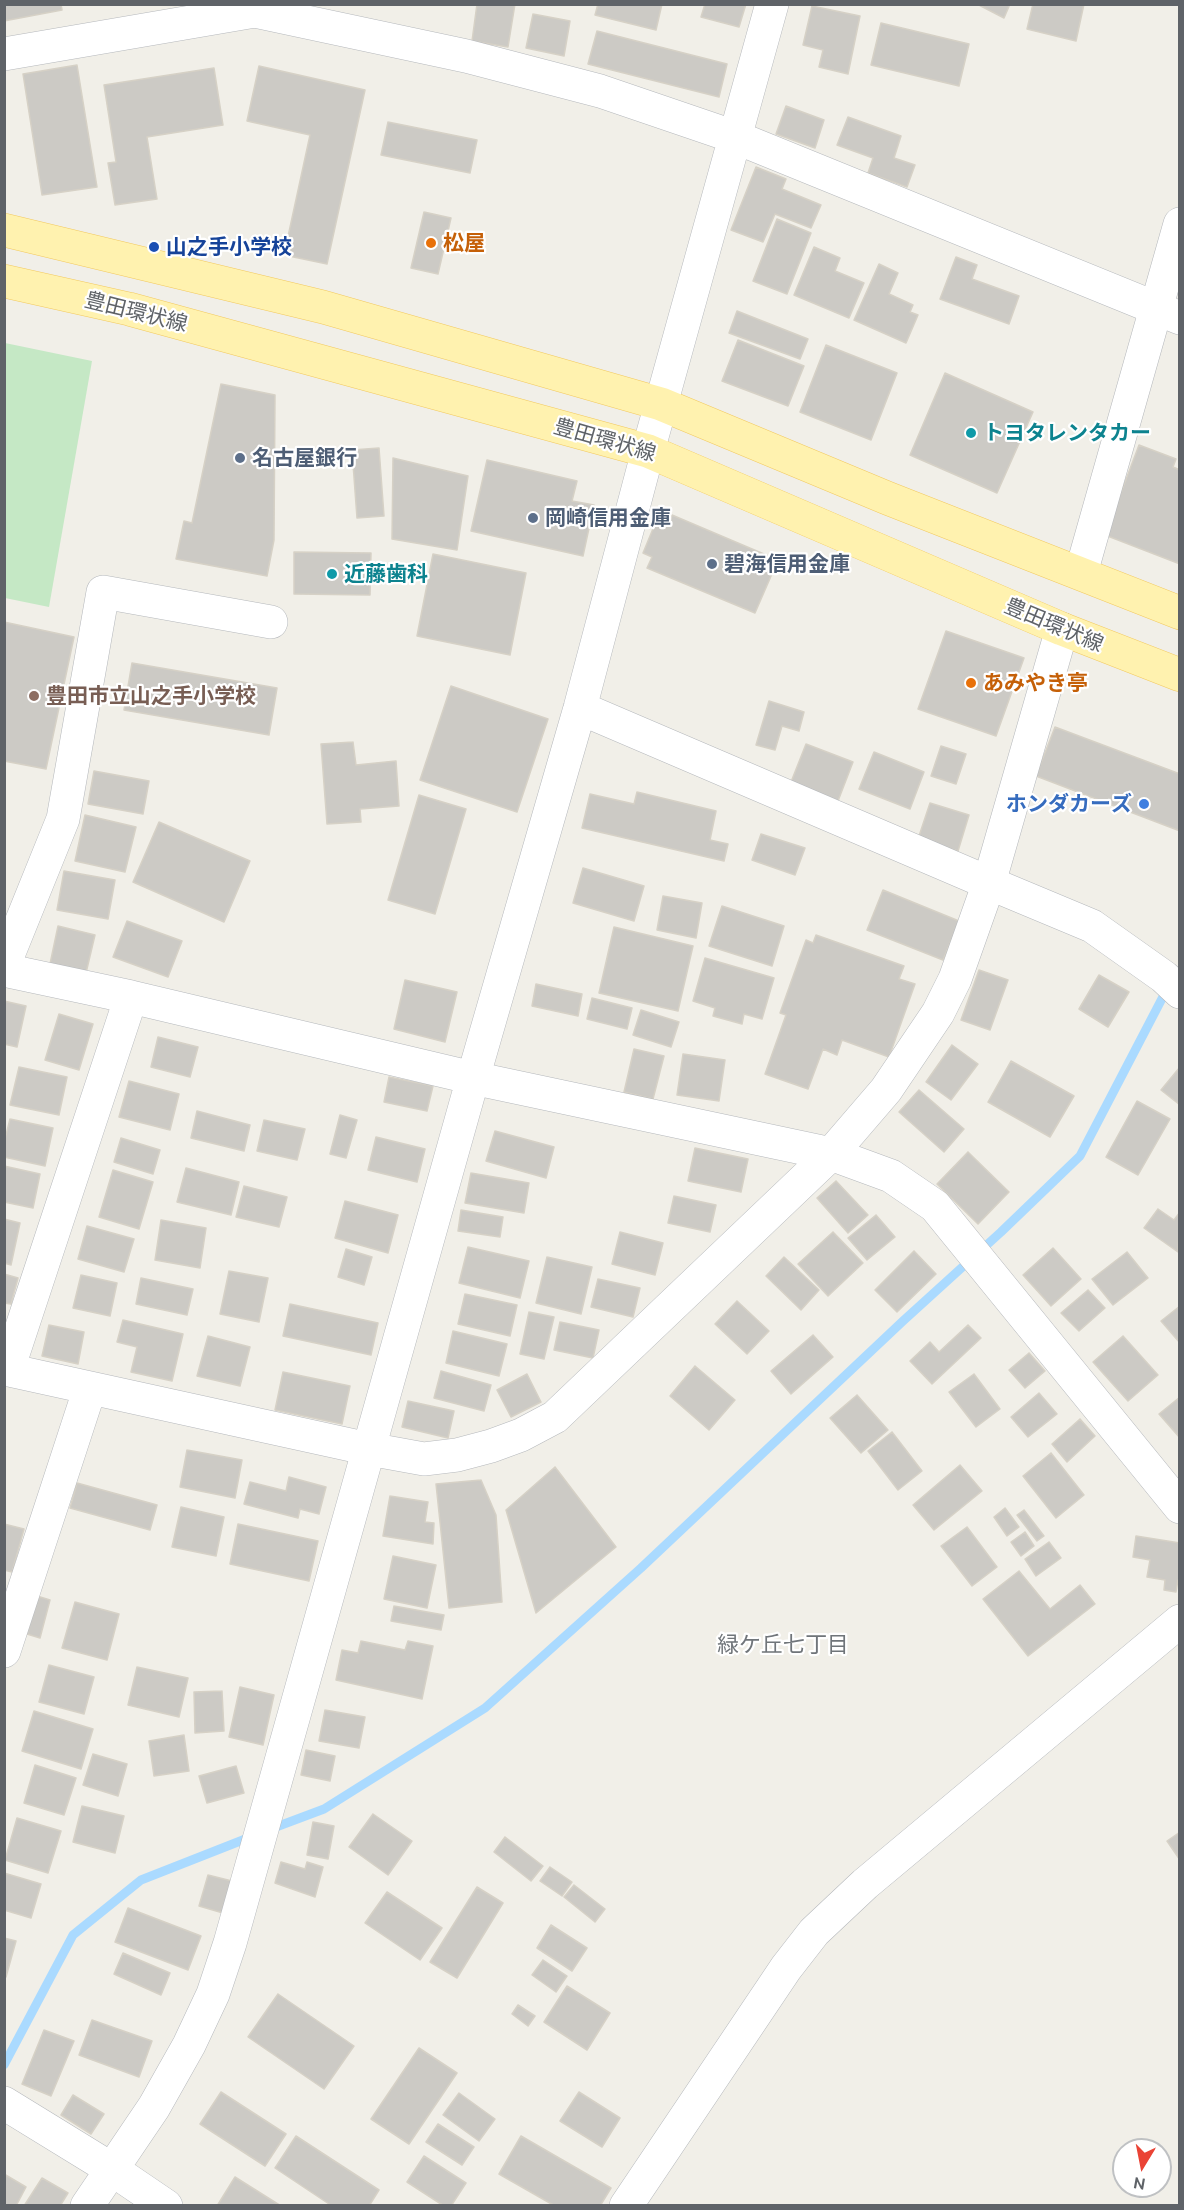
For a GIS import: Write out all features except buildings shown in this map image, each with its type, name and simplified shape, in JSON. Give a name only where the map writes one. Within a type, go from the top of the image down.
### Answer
[{"type":"main road","points":[[4,230],[323,307],[661,404],[887,498],[1179,613]]},
{"type":"main road","name":"豊田環状線","points":[[4,280],[129,309],[648,451],[1062,629],[1179,675]]},
{"type":"street","points":[[87,2205],[113,2170],[171,2079],[213,1994],[230,1943],[579,708],[772,4]]},
{"type":"street","points":[[4,54],[255,11],[466,56],[600,91],[735,137],[1167,313]]},
{"type":"street","points":[[1081,573],[1167,313],[1179,224]]},
{"type":"street","points":[[4,965],[63,819],[103,592],[271,622]]},
{"type":"street","points":[[131,997],[6,1369],[369,1449],[424,1459],[457,1455],[521,1435],[555,1418],[831,1154],[886,1090],[938,1013],[956,979],[988,883],[1062,629]]},
{"type":"street","points":[[579,708],[1092,926],[1164,977],[1179,992]]},
{"type":"street","points":[[4,970],[131,997],[473,1078],[831,1154],[891,1176],[935,1206],[1179,1507]]},
{"type":"street","points":[[5,1650],[90,1388]]},
{"type":"street","points":[[626,2205],[786,1968],[814,1932],[865,1884],[1179,1621]]},
{"type":"street","points":[[4,2103],[166,2205]]},
{"type":"green space","points":[[5,343],[92,361],[49,607],[5,598]]},
{"type":"waterway","points":[[268,1830],[324,1809],[485,1708],[641,1568],[903,1321],[1001,1232],[1080,1156],[1167,989]]},
{"type":"waterway","points":[[4,2065],[73,1935],[141,1880],[253,1836]]},
{"type":"place","name":"松屋","points":[[431,243]]},
{"type":"place","name":"山之手小学校","points":[[154,247]]},
{"type":"place","name":"トヨタレンタカー","points":[[971,433]]},
{"type":"place","name":"名古屋銀行","points":[[240,458]]},
{"type":"place","name":"岡崎信用金庫","points":[[533,518]]},
{"type":"place","name":"碧海信用金庫","points":[[712,564]]},
{"type":"place","name":"近藤歯科","points":[[332,574]]},
{"type":"place","name":"あみやき亭","points":[[971,683]]},
{"type":"place","name":"豊田市立山之手小学校","points":[[34,696]]},
{"type":"place","name":"ホンダカーズ","points":[[1144,804]]},
{"type":"district","name":"緑ケ丘七丁目","points":[[783,1645]]}]
